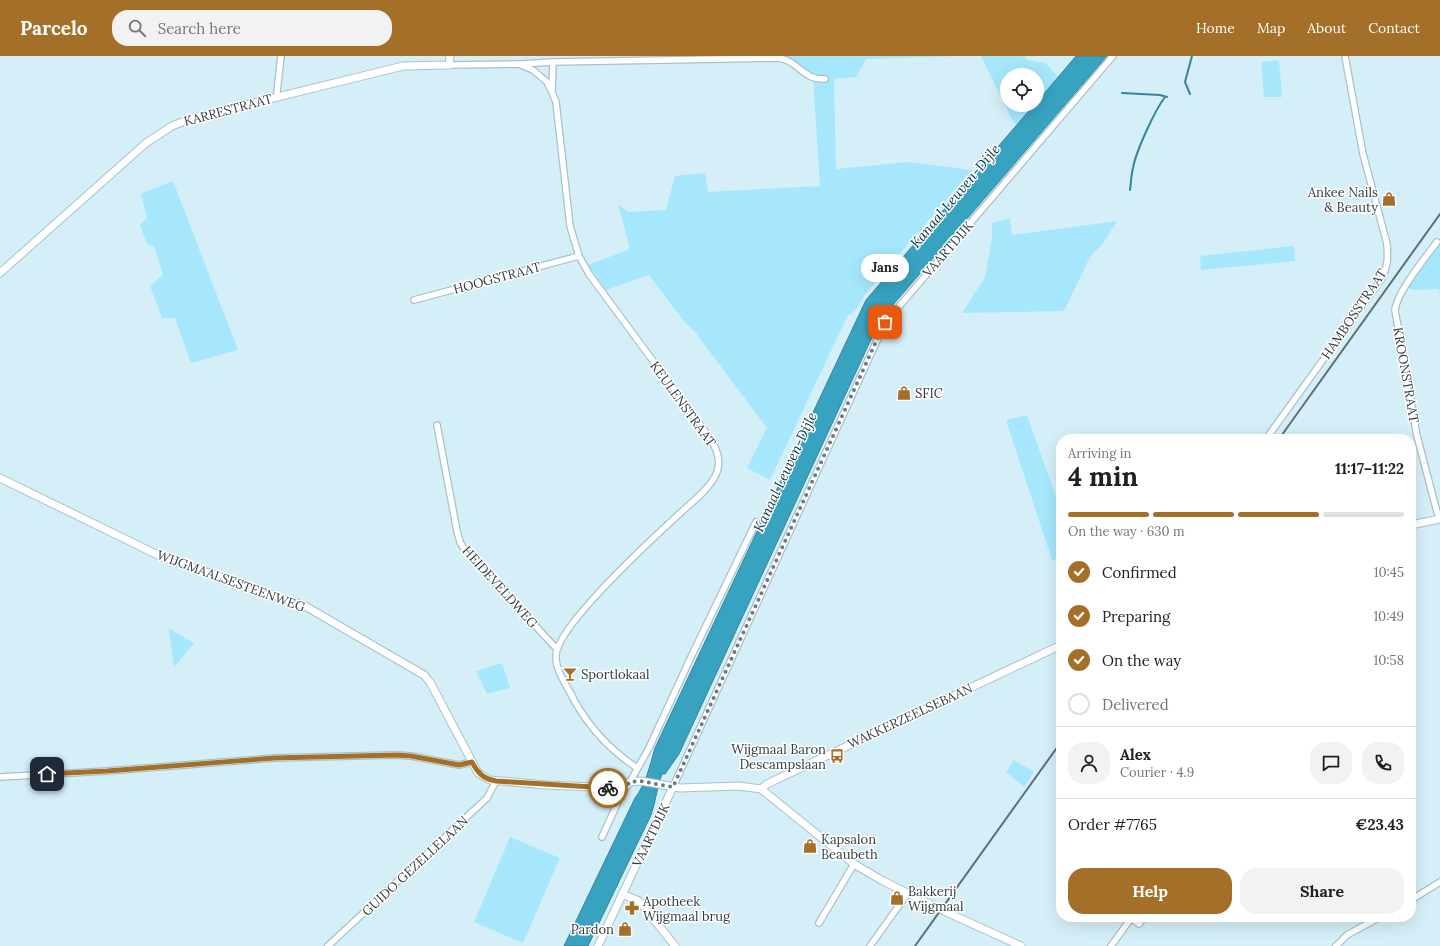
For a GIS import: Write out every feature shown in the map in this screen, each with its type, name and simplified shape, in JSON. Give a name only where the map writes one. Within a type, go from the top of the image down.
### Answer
[{"type":"street","points":[[278,97],[277,92],[280,56]]},
{"type":"street","points":[[449,65],[450,56]]},
{"type":"street","name":"VAARTDIJK","points":[[598,946],[673,787],[885,322],[1113,56]]},
{"type":"street","name":"HAMBOSSTRAAT","points":[[1270,434],[1382,278],[1387,267],[1388,257],[1386,244],[1363,154],[1345,56]]},
{"type":"street","points":[[553,62],[778,58],[788,60],[806,75],[825,79]]},
{"type":"street","name":"KEULENSTRAAT","points":[[449,65],[553,62],[552,92]]},
{"type":"street","name":"KEULENSTRAAT","points":[[519,64],[533,70],[547,82],[552,92],[556,107],[570,226],[579,256],[588,274],[712,441],[719,461],[717,473],[713,481],[700,495],[642,548],[608,583],[564,634],[558,648],[556,656],[560,672],[582,715],[592,730],[605,744],[637,768]]},
{"type":"street","name":"KARRESTRAAT","points":[[0,273],[146,143],[160,133],[179,123],[193,118],[403,66],[449,65]]},
{"type":"street","name":"KROONSTRAAT","points":[[1437,242],[1401,292],[1395,310],[1419,443],[1437,512],[1440,518]]},
{"type":"street","name":"HOOGSTRAAT","points":[[414,300],[579,256]]},
{"type":"street","name":"HEIDEVELDWEG","points":[[437,425],[460,542],[464,549],[554,646],[558,648]]},
{"type":"street","name":"WIJGMAALSESTEENWEG","points":[[0,478],[162,557],[305,606],[424,675],[430,682],[478,773],[490,780],[610,788],[625,787],[630,782],[640,781],[673,787]]},
{"type":"street","points":[[1416,524],[1440,518]]},
{"type":"street","points":[[602,838],[622,793],[630,782],[649,748],[690,657],[756,522]]},
{"type":"street","name":"WAKKERZEELSEBAAN","points":[[761,789],[774,781],[1056,647]]},
{"type":"street","points":[[0,777],[107,771],[266,758],[396,755],[411,756],[459,765],[472,762]]},
{"type":"street","name":"GUIDO GEZELLELAAN","points":[[328,946],[487,798],[496,781]]},
{"type":"street","points":[[673,787],[739,786],[761,789],[854,864],[944,911],[1020,946]]},
{"type":"street","points":[[819,923],[854,864]]},
{"type":"street","points":[[1416,897],[1440,882]]},
{"type":"street","points":[[870,946],[908,893]]},
{"type":"street","points":[[622,894],[639,901],[675,946]]},
{"type":"street","points":[[1111,946],[1128,922]]},
{"type":"street","points":[[1336,946],[1347,936],[1371,922]]},
{"type":"shaded area","points":[[787,56],[959,56],[866,59],[856,77],[834,79],[836,169],[908,162],[972,170],[866,293],[855,311],[848,315],[770,480],[747,468],[767,428],[695,332],[684,321],[649,275],[606,290],[588,265],[630,249],[618,204],[628,212],[666,210],[675,176],[705,173],[708,192],[820,186],[813,79],[805,77],[790,65]]},
{"type":"shaded area","points":[[981,56],[1024,56],[1027,60],[1046,63],[1058,77],[1044,94],[1044,68],[1000,68],[1000,95]]},
{"type":"shaded area","points":[[1279,60],[1282,97],[1264,97],[1261,62]]},
{"type":"shaded area","points":[[1008,112],[1028,112],[1018,125],[1013,122]]},
{"type":"shaded area","points":[[173,181],[238,350],[191,363],[175,318],[162,318],[150,286],[163,275],[154,246],[147,244],[140,225],[147,218],[141,194]]},
{"type":"shaded area","points":[[1010,218],[1012,235],[1117,221],[1104,242],[1090,257],[1064,311],[962,313],[985,277],[992,239],[992,223]]},
{"type":"shaded area","points":[[1440,242],[1440,294],[1439,289],[1415,290],[1408,288]]},
{"type":"shaded area","points":[[1294,246],[1295,261],[1201,270],[1200,256]]},
{"type":"shaded area","points":[[1027,415],[1056,497],[1056,560],[1052,560],[1006,420]]},
{"type":"shaded area","points":[[169,629],[194,643],[174,667]]},
{"type":"shaded area","points":[[502,663],[510,688],[487,694],[476,671]]},
{"type":"shaded area","points":[[1014,760],[1034,772],[1024,787],[1006,772]]},
{"type":"shaded area","points":[[510,837],[560,858],[523,943],[474,922]]},
{"type":"water","name":"Kanaal Leuven-Dijle","points":[[1076,56],[1107,56],[880,320],[679,754],[665,774],[662,774],[651,815],[588,946],[564,946],[635,798],[642,787],[655,748],[866,300],[1028,112],[1044,112],[1044,94]]},
{"type":"waterway","points":[[1190,94],[1185,82],[1192,56]]},
{"type":"waterway","points":[[1122,93],[1160,95],[1167,97]]},
{"type":"waterway","points":[[1130,190],[1132,171],[1142,141],[1151,121],[1165,97]]},
{"type":"railway","points":[[1283,434],[1440,214]]},
{"type":"railway","points":[[915,946],[1056,749]]},
{"type":"way so far","points":[[608,788],[625,787],[630,782],[640,781],[673,787],[885,322]]},
{"type":"place","name":"Ankee Nails & Beauty","points":[[1389,199]]},
{"type":"place","name":"Jans","points":[[885,322]]},
{"type":"place","name":"SFIC","points":[[904,393]]},
{"type":"place","name":"Sportlokaal","points":[[570,674]]},
{"type":"place","name":"Wijgmaal Baron Descampslaan","points":[[837,756]]},
{"type":"place","name":"Kapsalon Beaubeth","points":[[810,846]]},
{"type":"place","name":"Bakkerij Wijgmaal","points":[[897,898]]},
{"type":"place","name":"Apotheek Wijgmaal brug","points":[[632,908]]},
{"type":"place","name":"Pardon","points":[[625,929]]},
{"type":"route","points":[[47,774],[107,771],[274,758],[396,755],[411,756],[459,765],[472,762],[478,773],[490,780],[496,781],[608,788]]}]
